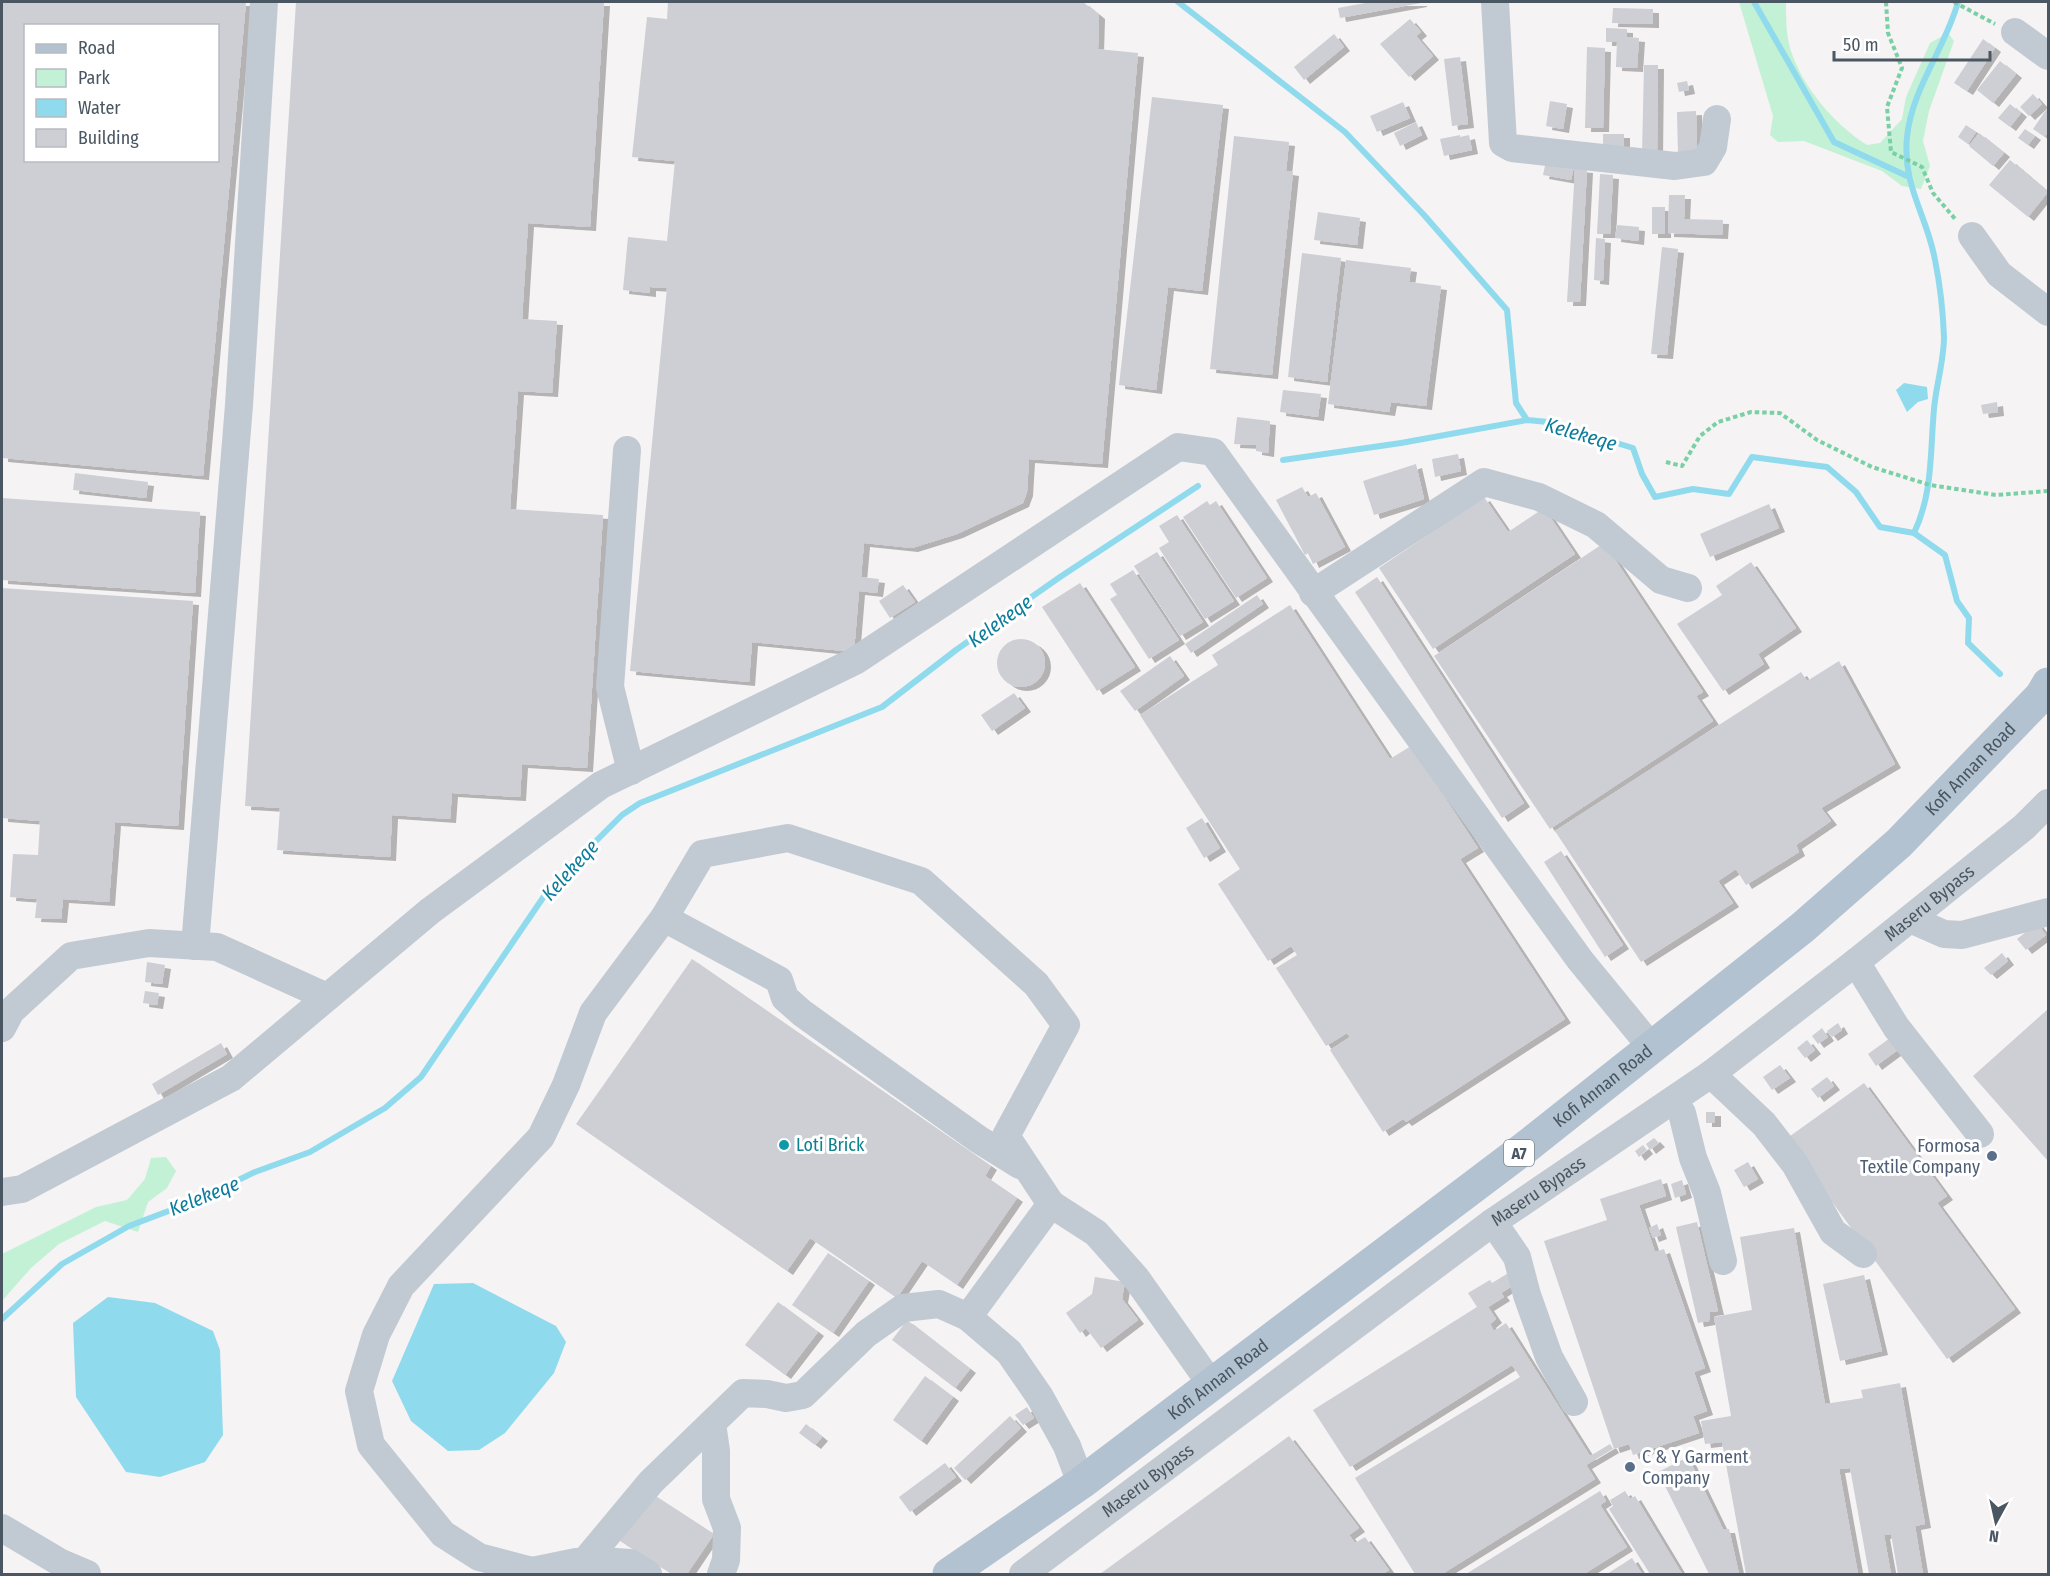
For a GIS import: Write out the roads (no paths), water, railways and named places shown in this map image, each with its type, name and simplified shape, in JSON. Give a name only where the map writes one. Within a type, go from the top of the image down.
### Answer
[{"type":"main road","name":"Kofi Annan Road","points":[[949,1575],[1081,1483],[1526,1148],[1802,928],[1899,843],[1976,767],[2041,696],[2049,684]]},
{"type":"street","points":[[195,946],[239,405],[264,2]]},
{"type":"street","points":[[1495,2],[1503,143],[1512,148],[1675,166],[1704,162],[1713,147],[1717,119]]},
{"type":"street","points":[[2015,32],[2049,56]]},
{"type":"street","points":[[1972,236],[1999,274],[2049,312]]},
{"type":"street","points":[[2,1192],[22,1189],[231,1078],[439,904],[601,785],[855,661],[1178,447],[1213,452],[1313,594],[1580,960],[1652,1048]]},
{"type":"street","points":[[627,450],[610,687],[632,771]]},
{"type":"street","points":[[1313,594],[1484,482],[1539,497],[1596,525],[1661,580],[1688,588]]},
{"type":"street","name":"Maseru Bypass","points":[[1023,1575],[1493,1222],[1711,1074],[1857,962],[2024,827],[2049,803]]},
{"type":"street","points":[[648,1575],[630,1563],[586,1560],[532,1571],[510,1570],[479,1557],[443,1534],[371,1445],[359,1391],[376,1335],[401,1286],[541,1137],[566,1085],[593,1014],[664,918],[702,854],[788,838],[921,881],[1036,984],[1066,1024],[1006,1136],[1051,1204],[1096,1233],[1136,1278],[1211,1384]]},
{"type":"street","points":[[1910,919],[1944,934],[1962,935],[2049,912]]},
{"type":"street","points":[[664,918],[780,980],[785,998],[802,1013],[978,1139],[1029,1171]]},
{"type":"street","points":[[2,1028],[11,1011],[71,956],[148,943],[217,947],[327,997]]},
{"type":"street","points":[[1857,962],[1896,1027],[1980,1134]]},
{"type":"street","points":[[1711,1074],[1764,1124],[1794,1164],[1833,1232],[1863,1254]]},
{"type":"street","points":[[1682,1113],[1693,1158],[1707,1193],[1723,1262]]},
{"type":"street","points":[[968,1317],[1051,1204]]},
{"type":"street","points":[[1493,1222],[1517,1257],[1527,1295],[1549,1357],[1574,1402]]},
{"type":"street","points":[[586,1560],[651,1482],[743,1394],[786,1398],[803,1395],[866,1334],[903,1308],[939,1304],[968,1317],[1009,1352],[1040,1397],[1066,1446],[1081,1483]]},
{"type":"street","points":[[712,1423],[716,1451],[716,1499],[727,1528],[726,1560],[721,1575]]},
{"type":"street","points":[[2,1528],[61,1563],[87,1575]]},
{"type":"water","points":[[1904,383],[1927,387],[1928,399],[1918,402],[1907,412],[1896,390]]},
{"type":"water","points":[[473,1283],[556,1326],[566,1342],[554,1373],[505,1433],[479,1450],[448,1451],[411,1421],[392,1381],[434,1284]]},
{"type":"water","points":[[108,1297],[155,1303],[213,1331],[220,1350],[223,1435],[205,1462],[160,1477],[126,1472],[76,1397],[73,1323]]},
{"type":"waterway","points":[[1178,2],[1345,132],[1424,215],[1507,310],[1516,403],[1527,420]]},
{"type":"waterway","points":[[1754,2],[1834,142],[1907,176]]},
{"type":"waterway","points":[[1914,533],[1928,488],[1934,409],[1944,337],[1937,269],[1908,171],[1907,137],[1915,102],[1958,2]]},
{"type":"waterway","name":"Kelekeqe","points":[[1283,460],[1401,443],[1527,420],[1548,422],[1633,448],[1642,474],[1655,497],[1693,489],[1729,494],[1752,457],[1827,467],[1856,492],[1880,527],[1914,533],[1945,555],[1957,601],[1969,618],[1968,643],[2000,674]]},
{"type":"waterway","name":"Kelekeqe","points":[[2,1319],[62,1264],[129,1226],[195,1201],[255,1172],[310,1152],[385,1108],[421,1077],[551,886],[622,815],[640,803],[882,707],[956,650],[1060,577],[1198,486]]},
{"type":"place","name":"Loti Brick","points":[[784,1145]]},
{"type":"place","name":"Formosa Textile Company","points":[[1992,1156]]},
{"type":"place","name":"C & Y Garment Company","points":[[1630,1467]]}]
